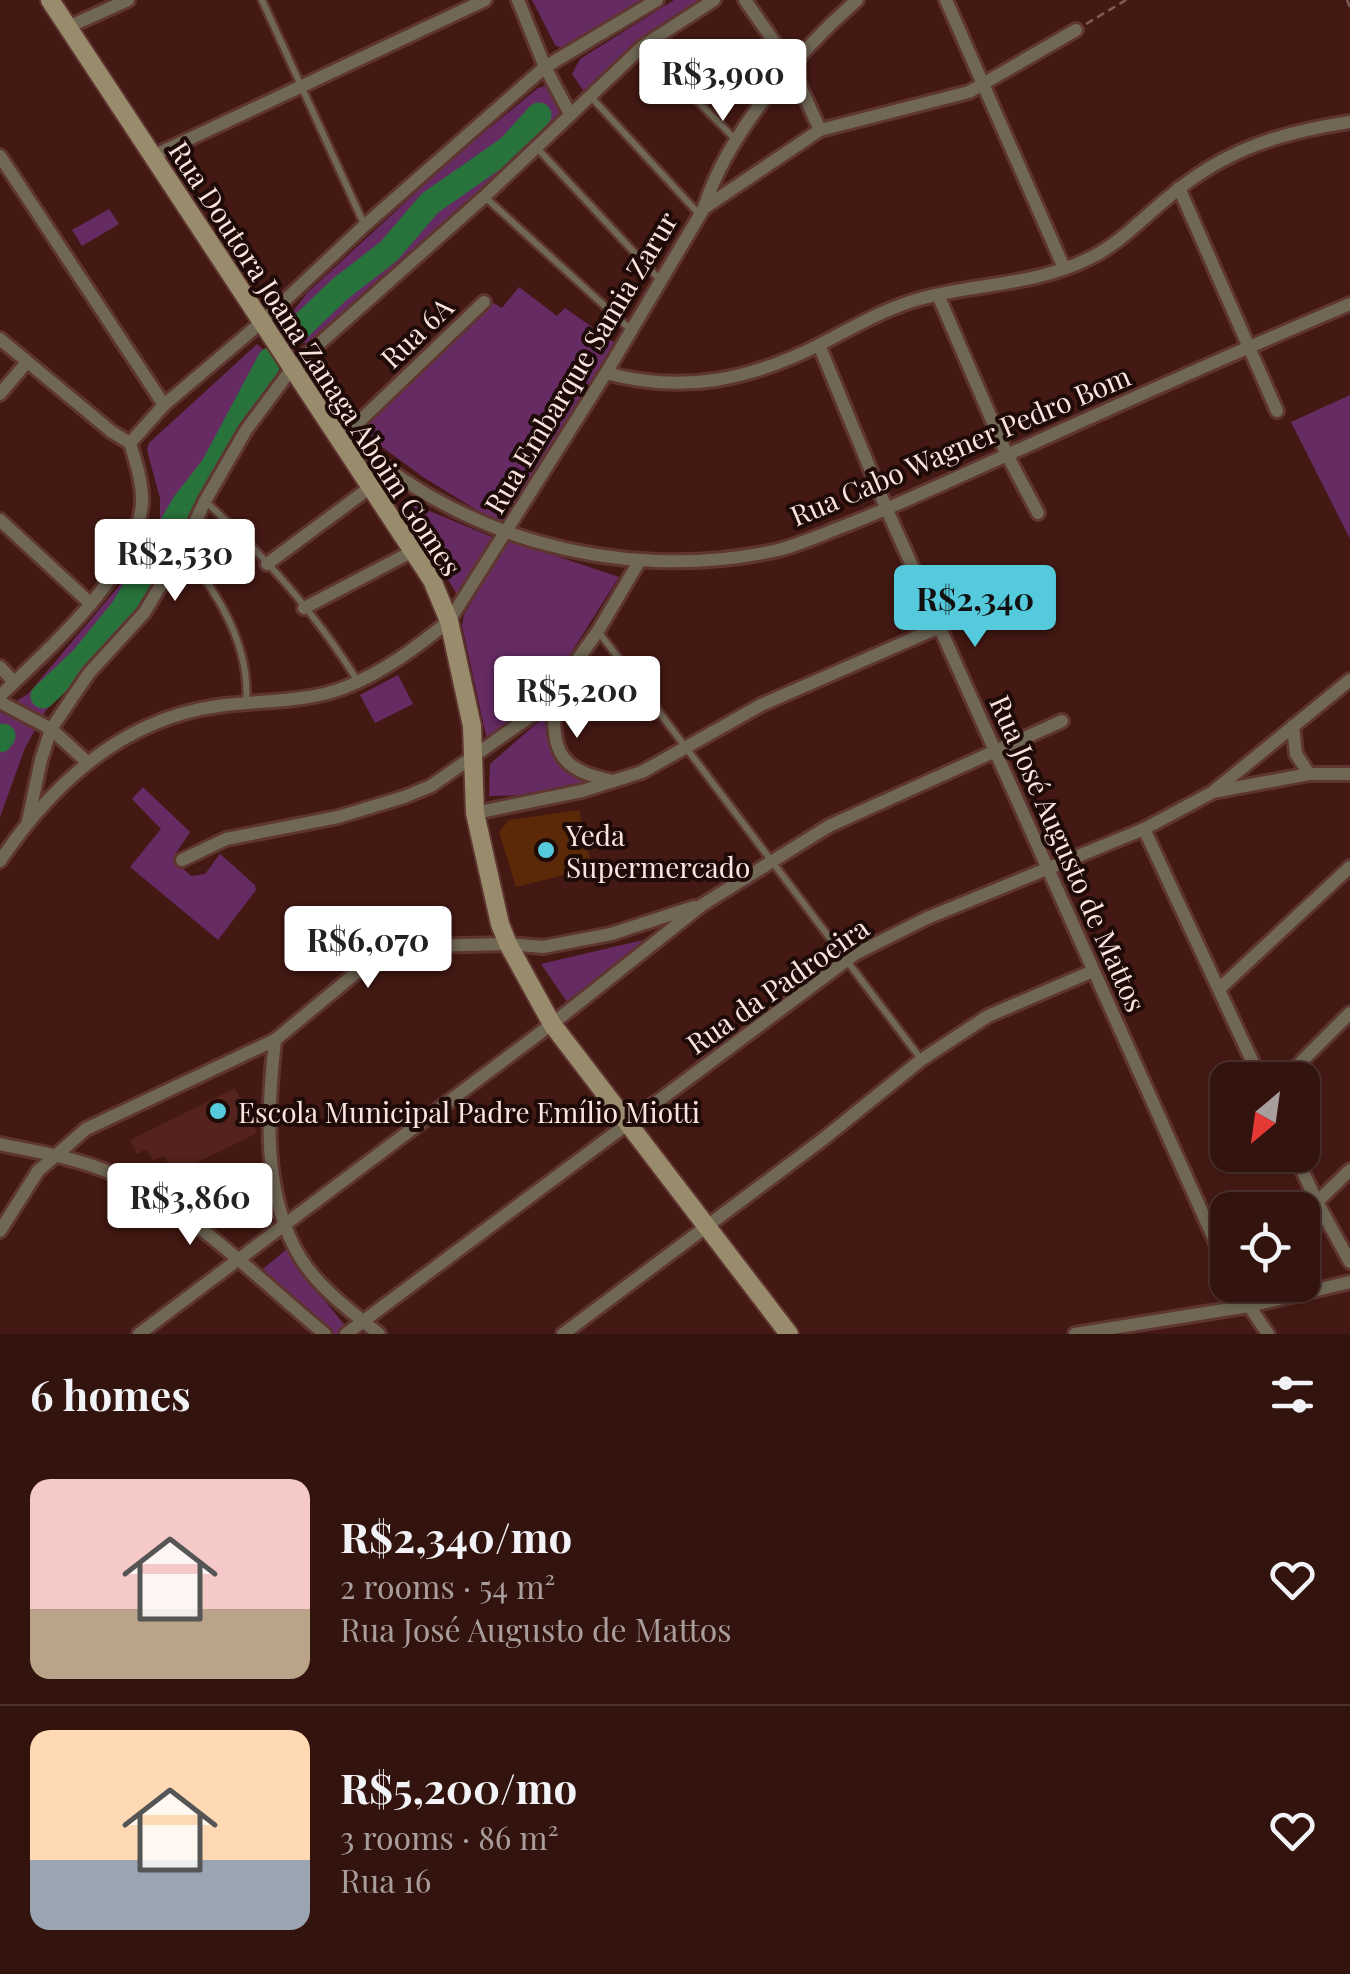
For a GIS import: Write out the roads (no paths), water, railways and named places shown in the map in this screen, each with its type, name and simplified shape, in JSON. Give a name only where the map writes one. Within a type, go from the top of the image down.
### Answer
[{"type":"street","name":"Rua Doutora Joana Zanaga Aboim Gomes","points":[[50,0],[318,406],[344,437],[415,550],[450,621],[472,726],[474,813],[500,924],[552,1024],[707,1224],[784,1332]]},
{"type":"street","points":[[68,27],[128,0]]},
{"type":"street","points":[[153,156],[485,0]]},
{"type":"street","points":[[518,0],[545,67],[570,114]]},
{"type":"street","points":[[130,443],[164,405],[545,67],[656,0]]},
{"type":"street","points":[[28,823],[51,729],[90,673],[144,613],[246,430],[293,367],[484,196],[643,46],[714,0]]},
{"type":"street","points":[[745,0],[791,66],[820,130]]},
{"type":"street","points":[[701,211],[714,176],[791,66],[815,37],[857,0]]},
{"type":"street","points":[[946,0],[1064,268]]},
{"type":"street","points":[[701,211],[820,130],[983,86],[1076,30]]},
{"type":"street","points":[[606,373],[644,383],[724,379],[763,370],[867,318],[938,295],[1029,281],[1094,257],[1222,158],[1257,142],[1350,122]]},
{"type":"street","points":[[0,156],[164,405]]},
{"type":"street","points":[[1179,188],[1276,411]]},
{"type":"street","name":"Rua Embarque Samia Zarur","points":[[0,860],[58,786],[101,750],[134,732],[190,711],[319,695],[358,682],[415,648],[450,621],[606,373],[701,211]]},
{"type":"street","points":[[938,295],[1006,455],[1038,513]]},
{"type":"street","name":"Rua 6A","points":[[344,437],[484,302]]},
{"type":"street","name":"Rua Cabo Wagner Pedro Bom","points":[[344,437],[447,506],[507,532],[597,556],[676,561],[776,550],[887,510],[1350,304]]},
{"type":"street","points":[[0,338],[130,443],[142,493],[142,508],[117,566],[91,604],[0,699],[51,729],[87,762]]},
{"type":"street","name":"Rua José Augusto de Mattos","points":[[819,345],[887,510],[1210,1230]]},
{"type":"street","points":[[0,394],[27,362]]},
{"type":"street","points":[[267,564],[372,486]]},
{"type":"street","points":[[0,520],[91,604]]},
{"type":"street","points":[[304,608],[415,550]]},
{"type":"street","points":[[182,860],[226,839],[338,817],[431,786],[528,718],[556,690],[598,632],[640,560]]},
{"type":"street","points":[[474,813],[616,782],[642,772],[761,705],[942,626]]},
{"type":"street","points":[[0,667],[14,682]]},
{"type":"street","points":[[1212,792],[1350,680]]},
{"type":"street","points":[[556,690],[553,732],[558,751],[570,767],[587,776],[616,782]]},
{"type":"street","points":[[139,1334],[552,1024],[702,905],[829,826],[1062,721]]},
{"type":"street","points":[[1293,726],[1296,754],[1309,774]]},
{"type":"street","name":"Rua da Padroeira","points":[[346,1334],[844,962],[927,918],[1144,829],[1212,792],[1309,774],[1350,774]]},
{"type":"street","points":[[1144,829],[1253,1062]]},
{"type":"street","points":[[1219,990],[1350,867]]},
{"type":"street","points":[[0,1231],[38,1171],[86,1129],[274,1040],[356,974],[389,958],[424,946],[543,947],[578,941],[702,905]]},
{"type":"street","points":[[563,1334],[822,1140],[921,1060],[988,1016],[1092,971]]},
{"type":"street","points":[[1301,1062],[1350,1013]]},
{"type":"street","points":[[274,1040],[268,1119],[270,1163],[285,1223],[301,1259],[330,1294],[379,1334]]},
{"type":"street","points":[[0,1144],[110,1173],[198,1227],[325,1334]]},
{"type":"street","points":[[1320,1198],[1350,1170]]},
{"type":"street","points":[[1320,1209],[1350,1262]]},
{"type":"street","points":[[1075,1334],[1249,1306],[1350,1282]]},
{"type":"street","points":[[1246,1302],[1268,1334]]},
{"type":"lane","points":[[262,0],[364,226]]},
{"type":"lane","points":[[643,46],[737,140]]},
{"type":"lane","points":[[590,96],[701,211]]},
{"type":"lane","points":[[536,147],[659,278]]},
{"type":"lane","points":[[484,196],[632,330]]},
{"type":"lane","points":[[205,501],[250,542],[358,682]]},
{"type":"lane","points":[[182,550],[218,600],[236,636],[247,687],[246,704]]},
{"type":"lane","points":[[598,632],[921,1060]]},
{"type":"waterway","points":[[296,331],[340,289],[389,251],[430,203],[509,148],[539,115]]},
{"type":"waterway","points":[[43,696],[84,657],[123,609],[184,504],[213,467],[270,360]]},
{"type":"waterway","points":[[0,740],[3,736]]},
{"type":"place","name":"Yeda Supermercado","points":[[546,850]]},
{"type":"place","name":"Escola Municipal Padre Emílio Miotti","points":[[218,1111]]}]
